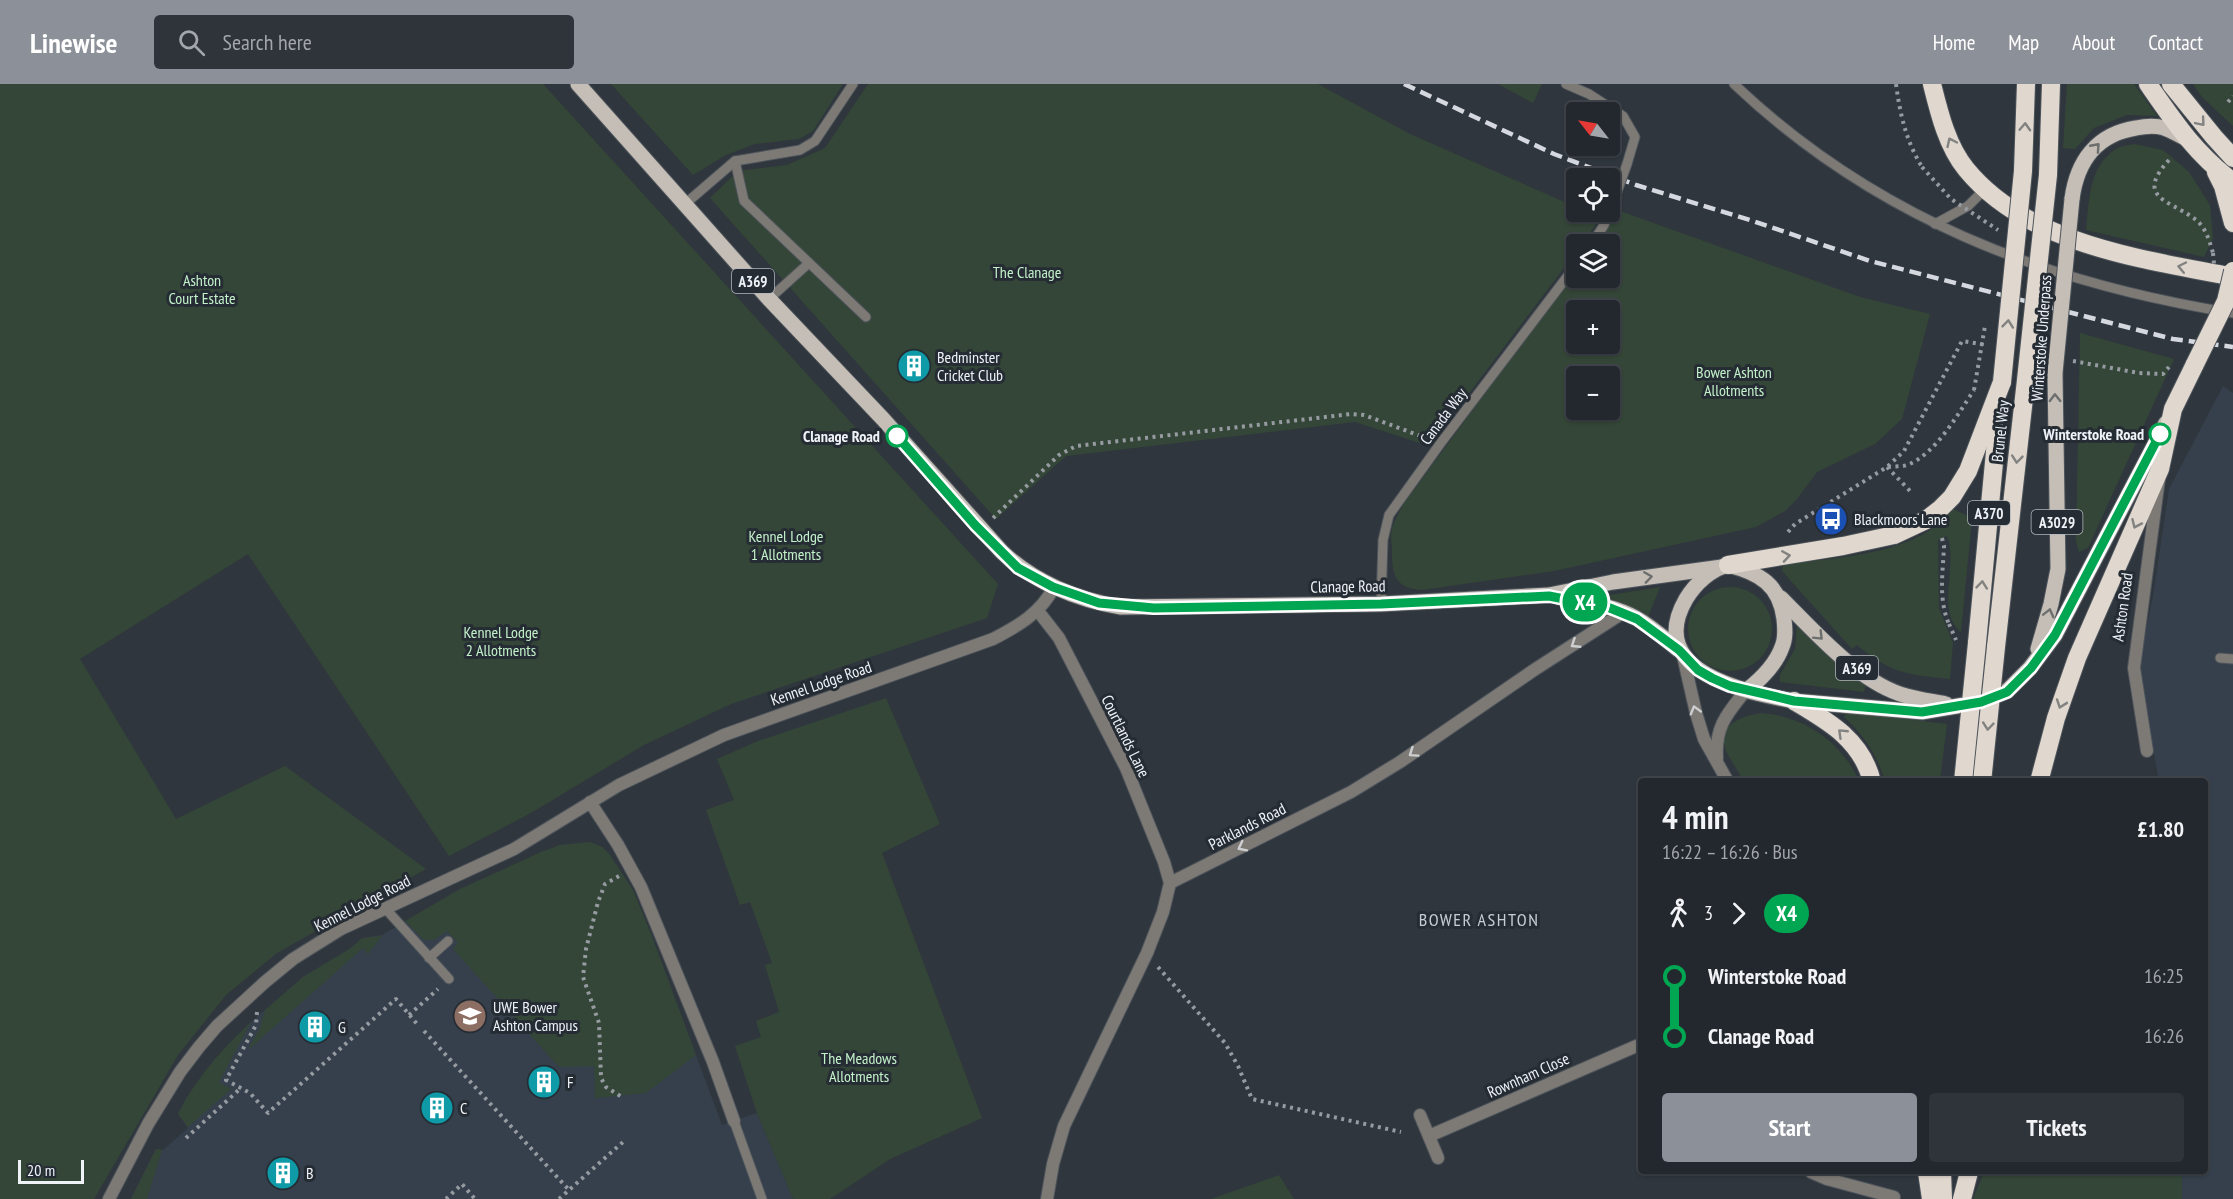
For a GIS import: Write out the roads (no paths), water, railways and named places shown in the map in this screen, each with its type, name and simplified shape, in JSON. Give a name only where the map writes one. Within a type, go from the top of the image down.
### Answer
[{"type":"highway","points":[[1932,84],[1950,142],[1966,168],[2001,202],[2039,226],[2105,250],[2233,277]]},
{"type":"highway","name":"Brunel Way","points":[[1963,778],[2023,171],[2026,84]]},
{"type":"highway","name":"Brunel Way","points":[[1982,778],[2048,175],[2051,84]]},
{"type":"highway","name":"A3029","points":[[2148,84],[2185,138],[2212,166],[2233,182]]},
{"type":"highway","points":[[2171,84],[2206,129],[2233,158]]},
{"type":"highway","name":"A3029","points":[[2212,166],[2223,186],[2233,223]]},
{"type":"highway","name":"A3029","points":[[2231,302],[2233,271]]},
{"type":"highway","name":"Winterstoke Underpass","points":[[2173,409],[2195,364],[2231,302]]},
{"type":"highway","points":[[1725,566],[1894,535],[1926,520],[1952,497],[1968,471],[2002,382]]},
{"type":"highway","name":"A3029","points":[[2040,778],[2056,718],[2077,658],[2160,469],[2173,409]]},
{"type":"highway","name":"A369","points":[[1794,701],[1834,724],[1846,736],[1863,760],[1870,778]]},
{"type":"highway","points":[[1927,1174],[1931,1199]]},
{"type":"highway","points":[[1942,1174],[1942,1199]]},
{"type":"highway","points":[[1962,1199],[1968,1174]]},
{"type":"main road","name":"Clanage Road","points":[[578,84],[769,299],[883,419],[1002,552],[1018,568],[1053,587],[1099,603],[1121,607],[1381,604],[1549,596],[1613,582],[1725,566]]},
{"type":"main road","name":"Winterstoke Underpass","points":[[2031,668],[2044,634],[2058,569],[2055,373],[2074,183],[2085,160],[2100,141],[2122,130],[2145,126],[2163,128],[2185,138]]},
{"type":"main road","name":"Winterstoke Underpass","points":[[1746,690],[1794,701],[1922,712],[1981,702],[2007,692],[2031,668],[2055,635],[2173,409]]},
{"type":"main road","points":[[1681,653],[1676,636],[1681,608],[1696,585],[1725,566],[1740,568],[1762,579],[1778,594],[1785,626],[1783,645],[1779,655],[1760,679],[1746,690]]},
{"type":"main road","name":"Winterstoke Underpass","points":[[1778,594],[1834,651],[1874,681],[1898,694],[1958,706]]},
{"type":"main road","name":"Clanage Road","points":[[1549,596],[1624,612],[1649,626],[1681,653]]},
{"type":"main road","name":"A369","points":[[1681,653],[1698,670],[1712,678],[1746,690]]},
{"type":"street","name":"Ashton Road","points":[[2146,751],[2134,668],[2159,495],[2160,469]]},
{"type":"street","name":"Kennel Lodge Road","points":[[109,1199],[134,1148],[180,1072],[217,1026],[293,959],[341,929],[384,907],[514,849],[619,785],[724,735],[993,639],[1038,611],[1053,587]]},
{"type":"street","name":"Courtlands Lane","points":[[1038,611],[1059,638],[1121,759],[1164,862],[1170,883]]},
{"type":"street","name":"Parklands Road","points":[[1170,883],[1351,792],[1400,762],[1534,670],[1624,612]]},
{"type":"street","points":[[1681,653],[1704,739],[1726,778]]},
{"type":"street","points":[[1717,760],[1716,743],[1719,728],[1746,690]]},
{"type":"street","points":[[590,802],[618,845],[641,887],[713,1062],[734,1121]]},
{"type":"street","points":[[1047,1199],[1053,1164],[1064,1126],[1147,953],[1163,912],[1170,883]]},
{"type":"street","name":"Rownham Close","points":[[1429,1136],[1638,1045]]},
{"type":"street","points":[[1420,1115],[1438,1158]]},
{"type":"street","points":[[1816,1174],[1894,1197]]},
{"type":"lane","points":[[685,204],[735,161],[801,150],[815,141],[853,84]]},
{"type":"lane","points":[[1566,84],[1610,106],[1623,116],[1635,137],[1611,209],[1598,234]]},
{"type":"lane","points":[[1734,84],[1767,116],[1810,149],[1873,190],[1935,224],[1970,240],[2013,257],[2106,287],[2166,301],[2231,302]]},
{"type":"lane","points":[[735,161],[744,201],[867,317]]},
{"type":"lane","points":[[1935,224],[1968,206],[1986,188]]},
{"type":"lane","points":[[769,299],[809,262]]},
{"type":"lane","name":"Canada Way","points":[[1381,604],[1383,540],[1389,515],[1566,278]]},
{"type":"lane","points":[[2220,658],[2233,659]]},
{"type":"lane","points":[[384,907],[449,980]]},
{"type":"lane","points":[[429,958],[448,941]]},
{"type":"lane","points":[[734,1121],[762,1199]]},
{"type":"railway","points":[[1404,84],[1554,154],[1636,185],[1753,221],[1870,261],[2173,339],[2233,347]]},
{"type":"place","name":"Bedminster Cricket Club","points":[[914,366]]},
{"type":"place","name":"Winterstoke Road","points":[[2160,434]]},
{"type":"place","name":"Clanage Road","points":[[897,436]]},
{"type":"place","name":"Blackmoors Lane","points":[[1831,519]]},
{"type":"place","name":"UWE Bower Ashton Campus","points":[[470,1016]]},
{"type":"place","name":"G","points":[[315,1027]]},
{"type":"place","name":"F","points":[[544,1082]]},
{"type":"place","name":"C","points":[[437,1108]]},
{"type":"place","name":"B","points":[[283,1173]]},
{"type":"district","name":"BOWER ASHTON","points":[[1479,919]]},
{"type":"park label","name":"The Clanage","points":[[1027,272]]},
{"type":"park label","name":"Ashton Court Estate","points":[[202,289]]},
{"type":"park label","name":"Bower Ashton Allotments","points":[[1734,381]]},
{"type":"park label","name":"Kennel Lodge 1 Allotments","points":[[786,545]]},
{"type":"park label","name":"Kennel Lodge 2 Allotments","points":[[501,641]]},
{"type":"park label","name":"The Meadows Allotments","points":[[859,1067]]}]
